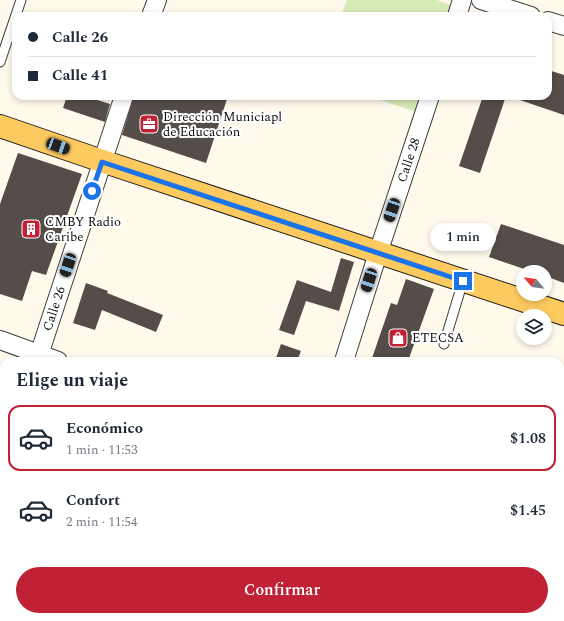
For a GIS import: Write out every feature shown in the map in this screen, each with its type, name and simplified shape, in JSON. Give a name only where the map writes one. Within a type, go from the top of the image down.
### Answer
[{"type":"main road","points":[[0,126],[102,162],[564,314]]},
{"type":"street","points":[[152,12],[157,0]]},
{"type":"street","points":[[458,12],[462,0]]},
{"type":"street","points":[[481,0],[518,12]]},
{"type":"street","points":[[552,22],[564,26]]},
{"type":"street","name":"Calle 26","points":[[38,357],[123,100]]},
{"type":"street","name":"Calle 28","points":[[345,357],[429,100]]},
{"type":"street","points":[[0,340],[36,357]]},
{"type":"lane","points":[[17,12],[21,0]]},
{"type":"lane","points":[[0,62],[12,27]]},
{"type":"lane","points":[[444,344],[463,281]]},
{"type":"green space","points":[[347,0],[437,0],[459,8],[458,12],[342,12]]},
{"type":"green space","points":[[381,100],[424,100],[419,113]]},
{"type":"building","points":[[552,71],[564,75],[564,115],[520,100],[552,100]]},
{"type":"building","points":[[66,100],[98,100],[110,104],[105,122],[63,108]]},
{"type":"building","points":[[133,100],[227,100],[206,163],[122,135]]},
{"type":"building","points":[[482,100],[505,100],[480,173],[459,166]]},
{"type":"building","name":"CMBY Radio Caribe","points":[[18,153],[82,174],[46,275],[32,271],[22,301],[0,294],[0,204]]},
{"type":"building","points":[[501,224],[564,245],[564,283],[552,279],[552,265],[516,265],[516,266],[489,257]]},
{"type":"building","points":[[341,258],[354,262],[339,311],[306,301],[294,335],[279,330],[297,280],[331,292]]},
{"type":"building","name":"ETECSA","points":[[406,279],[434,289],[409,357],[372,357],[391,303],[397,305]]},
{"type":"building","points":[[86,283],[163,315],[156,332],[102,310],[95,330],[73,323]]},
{"type":"building","points":[[281,344],[301,351],[299,357],[276,357]]},
{"type":"place","name":"Dirección Municiapl de Educación","points":[[149,124]]},
{"type":"place","name":"CMBY Radio Caribe","points":[[31,229]]},
{"type":"place","name":"ETECSA","points":[[398,338]]},
{"type":"route","points":[[92,191],[102,162],[463,281]]}]
